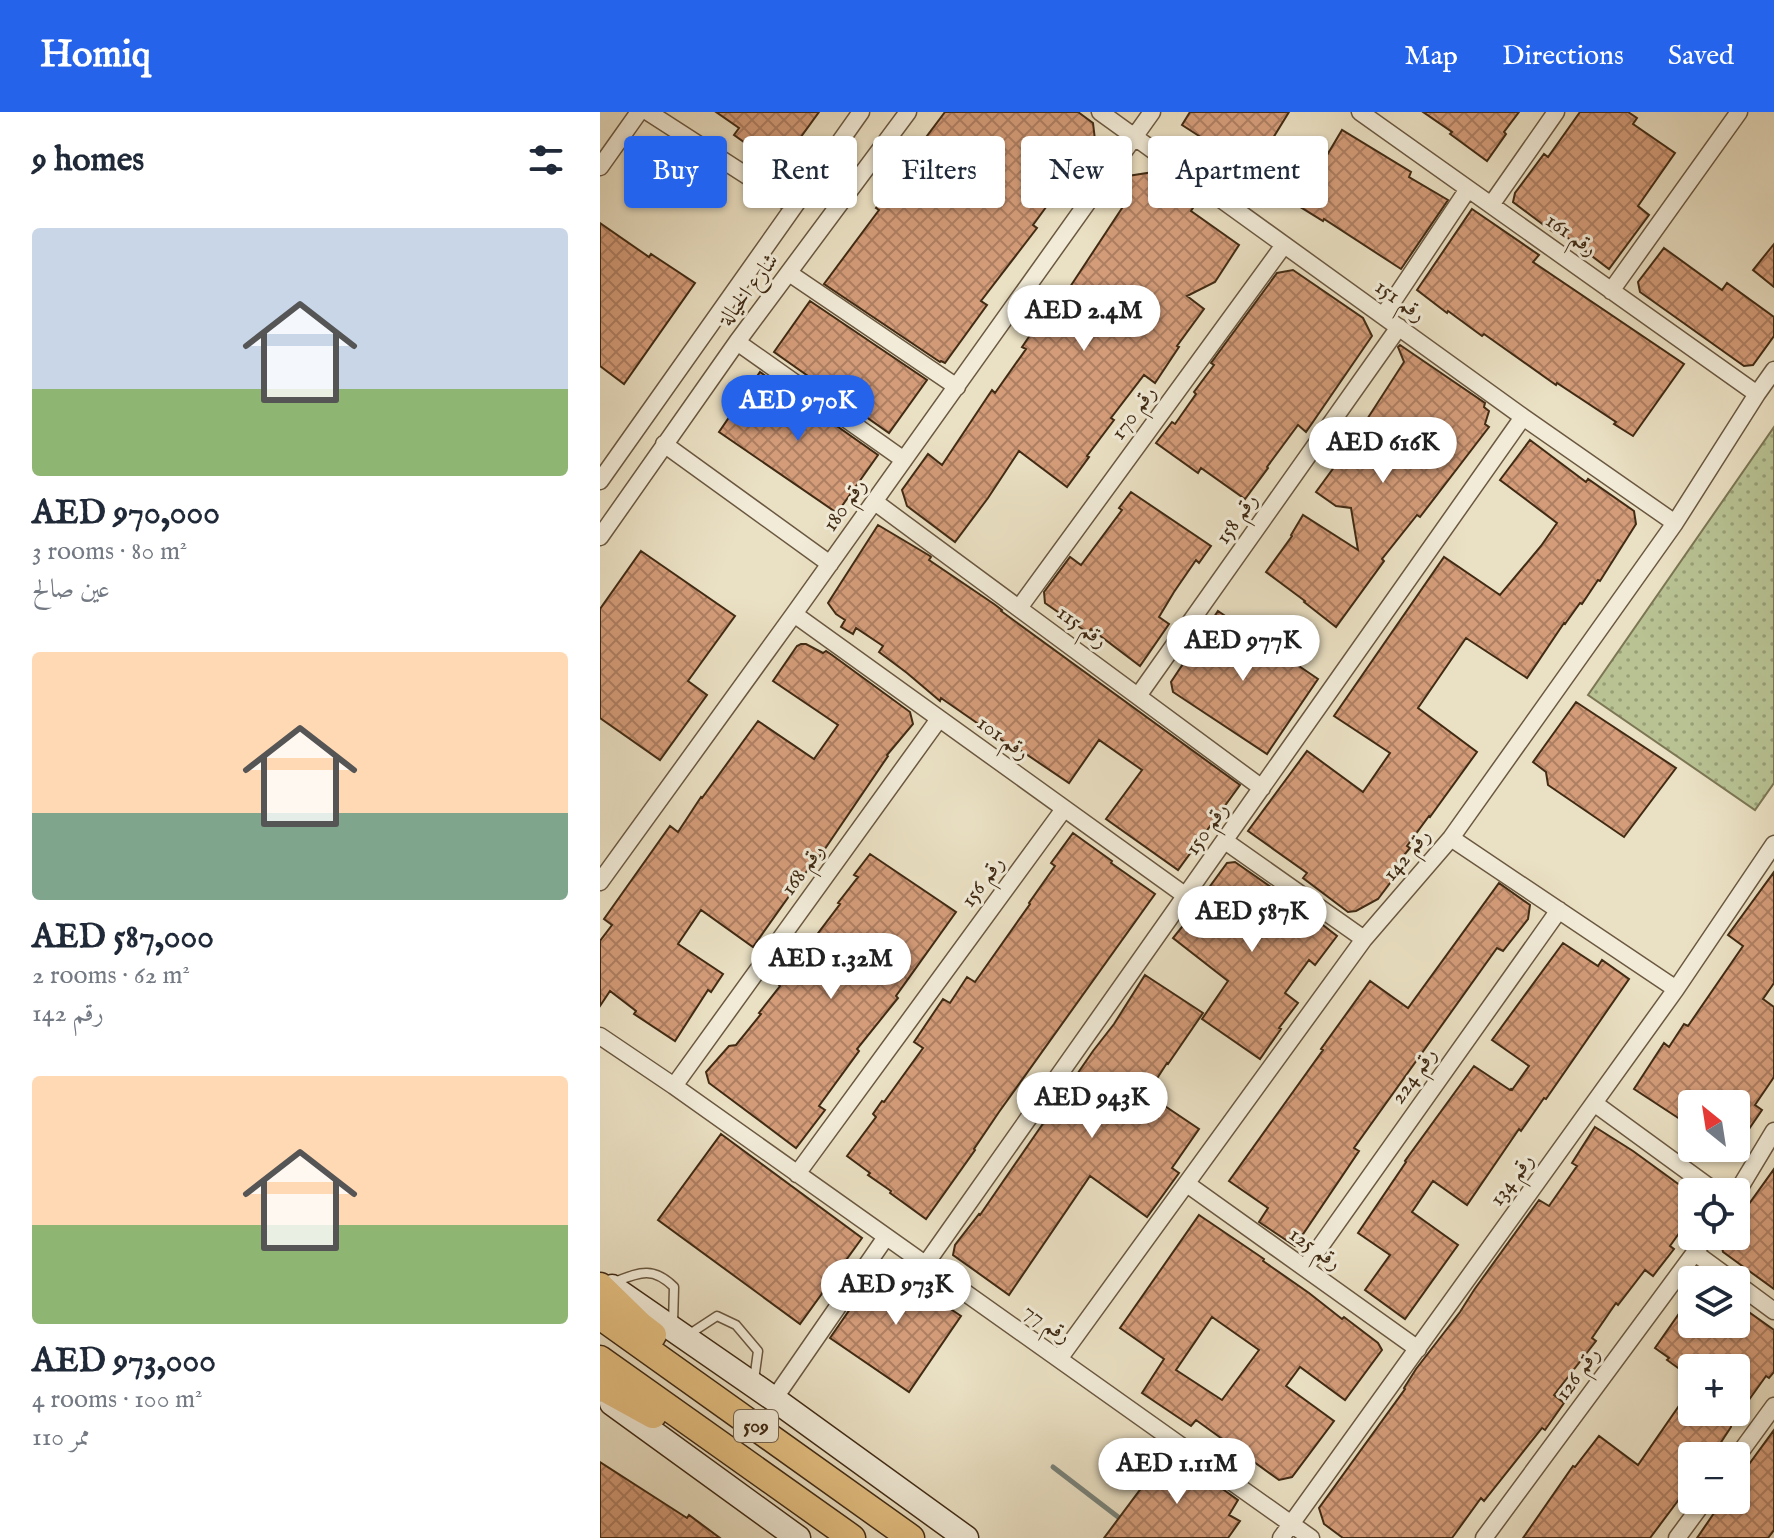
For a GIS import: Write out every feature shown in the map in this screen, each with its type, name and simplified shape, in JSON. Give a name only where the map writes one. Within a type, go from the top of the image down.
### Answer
[{"type":"main road","points":[[603,1283],[753,1384],[966,1538]]},
{"type":"main road","points":[[603,1283],[640,1325],[695,1369],[707,1391]]},
{"type":"main road","name":"509","points":[[600,1316],[911,1538]]},
{"type":"main road","name":"509","points":[[600,1359],[852,1538]]},
{"type":"main road","points":[[600,1386],[756,1470]]},
{"type":"main road","points":[[600,1394],[798,1538]]},
{"type":"street","points":[[600,167],[639,112]]},
{"type":"street","points":[[648,112],[743,173]]},
{"type":"street","name":"شارع الخيالة","points":[[844,136],[861,112]]},
{"type":"street","name":"شارع الخيالة","points":[[600,537],[737,342],[908,112]]},
{"type":"street","name":"رقم 151","points":[[1100,112],[1675,523]]},
{"type":"street","name":"رقم 180","points":[[600,882],[1152,112]]},
{"type":"street","points":[[1491,205],[1556,112]]},
{"type":"street","points":[[1611,291],[1739,112]]},
{"type":"street","name":"رقم 161","points":[[1363,113],[1757,394]]},
{"type":"street","points":[[1383,316],[1468,189]]},
{"type":"street","name":"شارع الخيالة","points":[[600,481],[793,208]]},
{"type":"street","name":"رقم 170","points":[[1019,608],[1284,245]]},
{"type":"street","points":[[789,273],[957,387]]},
{"type":"street","name":"رقم 158","points":[[1138,696],[1399,327]]},
{"type":"street","points":[[737,342],[904,460]]},
{"type":"street","name":"رقم 142","points":[[1059,1359],[1364,939],[1451,838],[1675,523],[1774,370]]},
{"type":"street","name":"رقم 150","points":[[925,1265],[1523,417]]},
{"type":"street","points":[[664,444],[830,564]]},
{"type":"street","name":"رقم 115","points":[[875,502],[1262,788]]},
{"type":"street","name":"رقم 101","points":[[794,614],[1186,896]]},
{"type":"street","name":"رقم 168","points":[[674,1086],[939,719]]},
{"type":"street","name":"رقم 156","points":[[797,1174],[1064,809]]},
{"type":"street","points":[[1451,838],[1676,989]]},
{"type":"street","points":[[1225,841],[1364,939]]},
{"type":"street","name":"رقم 134","points":[[1286,1531],[1676,989],[1774,844]]},
{"type":"street","name":"رقم 224","points":[[1305,1268],[1559,910]]},
{"type":"street","name":"رقم 77","points":[[600,1036],[1059,1359],[1286,1531],[1311,1538]]},
{"type":"street","points":[[1594,1103],[1697,1178]]},
{"type":"street","points":[[1746,1178],[1773,1136]]},
{"type":"street","name":"رقم 125","points":[[1187,1184],[1418,1349]]},
{"type":"street","points":[[774,1399],[886,1237]]},
{"type":"street","name":"رقم 126","points":[[1484,1538],[1697,1250]]},
{"type":"street","points":[[1695,1253],[1712,1266]]},
{"type":"street","points":[[1750,1294],[1774,1311]]},
{"type":"street","points":[[1748,1442],[1774,1406]]},
{"type":"street","points":[[1677,1538],[1695,1514]]},
{"type":"lane","points":[[603,1283],[640,1272],[663,1276],[674,1287],[679,1333],[717,1316],[736,1325],[758,1351],[753,1384]]},
{"type":"green space","points":[[1774,427],[1774,783],[1755,810],[1588,695]]},
{"type":"building","points":[[716,112],[819,112],[802,136],[743,136],[743,141],[734,135],[739,128]]},
{"type":"building","points":[[945,112],[1078,112],[1093,123],[1095,136],[1021,136],[1021,208],[1045,208],[1033,225],[1037,228],[981,301],[987,305],[945,363],[824,284],[879,210],[876,208],[1005,208],[1005,136],[927,136]]},
{"type":"building","points":[[1190,112],[1289,112],[1274,136],[1199,136],[1182,125]]},
{"type":"building","points":[[1423,112],[1519,112],[1487,161]]},
{"type":"building","points":[[1580,112],[1628,112],[1637,118],[1633,124],[1675,153],[1638,206],[1649,215],[1609,269],[1556,229],[1553,232],[1513,202],[1515,193],[1544,154],[1548,157]]},
{"type":"building","points":[[1342,130],[1411,172],[1409,177],[1448,200],[1401,269],[1302,208],[1328,208],[1328,154]]},
{"type":"building","points":[[1148,173],[1148,208],[1193,208],[1191,211],[1239,245],[1215,282],[1187,296],[1204,309],[1155,383],[1144,375],[1111,418],[1114,420],[1067,487],[1019,451],[955,542],[907,506],[902,490],[928,454],[942,465],[992,390],[995,393],[1026,349],[1022,347],[1043,316],[1046,319],[1066,293],[1122,208],[1132,208],[1132,175]]},
{"type":"building","points":[[1472,209],[1539,255],[1533,262],[1684,364],[1633,436],[1417,290]]},
{"type":"building","points":[[600,223],[649,257],[651,254],[695,283],[624,384],[600,366]]},
{"type":"building","points":[[1774,244],[1774,287],[1753,270]]},
{"type":"building","points":[[1664,248],[1722,290],[1727,283],[1774,317],[1774,336],[1753,365],[1744,366],[1640,292],[1638,282]]},
{"type":"building","points":[[1293,270],[1363,318],[1372,336],[1306,432],[1298,425],[1245,499],[1201,468],[1198,473],[1156,443],[1172,422],[1175,424],[1214,365],[1211,363],[1277,273]]},
{"type":"building","points":[[810,301],[927,380],[889,433],[774,352]]},
{"type":"building","points":[[1400,345],[1485,403],[1484,407],[1489,411],[1485,424],[1489,427],[1420,517],[1417,515],[1382,559],[1384,561],[1336,627],[1266,572],[1303,515],[1358,550],[1351,508],[1336,506],[1316,492],[1404,362],[1398,347]]},
{"type":"building","points":[[760,372],[878,455],[837,513],[719,432]]},
{"type":"building","points":[[1530,440],[1586,482],[1588,479],[1634,511],[1636,524],[1600,581],[1564,623],[1527,678],[1466,638],[1418,708],[1477,752],[1407,846],[1410,848],[1390,872],[1396,875],[1378,899],[1348,912],[1303,878],[1307,873],[1248,831],[1307,751],[1363,792],[1390,753],[1334,716],[1444,557],[1500,595],[1541,546],[1557,523],[1500,480]]},
{"type":"building","points":[[1131,492],[1211,546],[1199,563],[1196,560],[1159,617],[1169,624],[1140,666],[1091,629],[1088,633],[1045,603],[1044,592],[1070,557],[1081,565],[1122,510],[1119,508]]},
{"type":"building","points":[[878,525],[930,556],[929,560],[994,604],[1240,785],[1178,870],[1106,819],[1142,770],[1099,740],[1069,783],[941,698],[940,701],[879,652],[883,646],[856,628],[853,634],[841,627],[845,620],[828,603]]},
{"type":"building","points":[[641,551],[735,616],[688,681],[707,695],[660,760],[600,718],[600,609]]},
{"type":"building","points":[[1218,611],[1318,679],[1267,754],[1173,692],[1171,682]]},
{"type":"building","points":[[801,644],[832,655],[910,712],[913,724],[887,755],[816,862],[753,947],[701,910],[678,944],[723,974],[711,992],[708,990],[675,1041],[634,1014],[636,1011],[610,991],[600,1006],[600,941],[612,925],[604,919],[670,826],[678,832],[758,721],[814,759],[838,725],[773,681]]},
{"type":"building","points":[[1576,702],[1676,768],[1624,837],[1548,785],[1546,772],[1533,762]]},
{"type":"building","points":[[1073,833],[1155,894],[926,1219],[847,1156],[876,1117],[873,1114],[882,1101],[923,1048],[914,1042],[943,999],[950,1003],[967,977],[975,982],[1055,866],[1051,863]]},
{"type":"building","points":[[870,854],[956,912],[896,996],[898,998],[857,1049],[859,1051],[819,1106],[825,1110],[796,1148],[709,1083],[706,1072],[729,1046],[736,1045],[761,1014],[840,904],[858,877],[854,875]]},
{"type":"building","points":[[1235,862],[1337,936],[1315,965],[1309,960],[1285,993],[1298,1003],[1260,1059],[1202,1019],[1228,981],[1173,938],[1227,863]]},
{"type":"building","points":[[1774,872],[1774,983],[1763,999],[1774,1007],[1774,1077],[1755,1105],[1762,1110],[1750,1128],[1750,1090],[1678,1090],[1678,1118],[1634,1089],[1664,1043],[1669,1047],[1684,1024],[1688,1026],[1743,946],[1728,935]]},
{"type":"building","points":[[1499,883],[1530,905],[1528,919],[1503,951],[1497,948],[1354,1148],[1359,1151],[1295,1246],[1259,1222],[1268,1208],[1229,1181],[1370,981],[1408,1008]]},
{"type":"building","points":[[1563,943],[1598,966],[1602,960],[1629,979],[1546,1099],[1521,1131],[1519,1129],[1467,1205],[1433,1181],[1412,1212],[1458,1245],[1405,1319],[1365,1290],[1390,1255],[1358,1233],[1405,1161],[1474,1066],[1512,1090],[1529,1066],[1492,1040]]},
{"type":"building","points":[[1145,975],[1203,1013],[1147,1094],[1199,1129],[1172,1168],[1179,1173],[1147,1217],[1090,1176],[1009,1295],[953,1255],[955,1245],[980,1215]]},
{"type":"building","points":[[1595,1127],[1678,1184],[1678,1235],[1670,1246],[1674,1249],[1653,1276],[1645,1270],[1618,1305],[1616,1303],[1592,1338],[1596,1341],[1554,1395],[1564,1403],[1484,1501],[1481,1498],[1452,1538],[1343,1538],[1324,1524],[1319,1508],[1539,1200],[1549,1206],[1577,1166],[1572,1163]]},
{"type":"building","points":[[721,1134],[862,1238],[800,1324],[658,1220]]},
{"type":"building","points":[[1774,1169],[1774,1289],[1750,1272],[1750,1266],[1742,1266],[1723,1252],[1750,1250],[1750,1202]]},
{"type":"building","points":[[1199,1215],[1264,1259],[1342,1319],[1344,1317],[1378,1343],[1382,1350],[1345,1400],[1300,1367],[1286,1386],[1334,1421],[1292,1477],[1279,1480],[1196,1420],[1191,1426],[1142,1393],[1164,1359],[1120,1328]],"holes":[[[1212,1317],[1259,1350],[1222,1400],[1176,1370]]]},
{"type":"building","points":[[882,1263],[961,1316],[909,1392],[830,1338]]},
{"type":"building","points":[[1750,1313],[1774,1330],[1774,1372],[1769,1378],[1766,1376],[1750,1398],[1750,1354],[1678,1354],[1678,1368],[1655,1348],[1678,1315],[1678,1338],[1750,1338]]},
{"type":"building","points":[[1678,1407],[1678,1426],[1731,1426],[1721,1442],[1678,1442],[1678,1501],[1650,1538],[1523,1538],[1573,1466],[1599,1436],[1638,1465]]},
{"type":"building","points":[[1774,1430],[1774,1530],[1768,1538],[1697,1538],[1713,1514],[1750,1514],[1750,1463]]},
{"type":"building","points":[[1169,1451],[1238,1500],[1229,1515],[1240,1521],[1228,1538],[1104,1538]]},
{"type":"building","points":[[600,1462],[687,1518],[689,1515],[720,1538],[600,1538]]},
{"type":"waterway","points":[[1053,1467],[1122,1520]]}]
